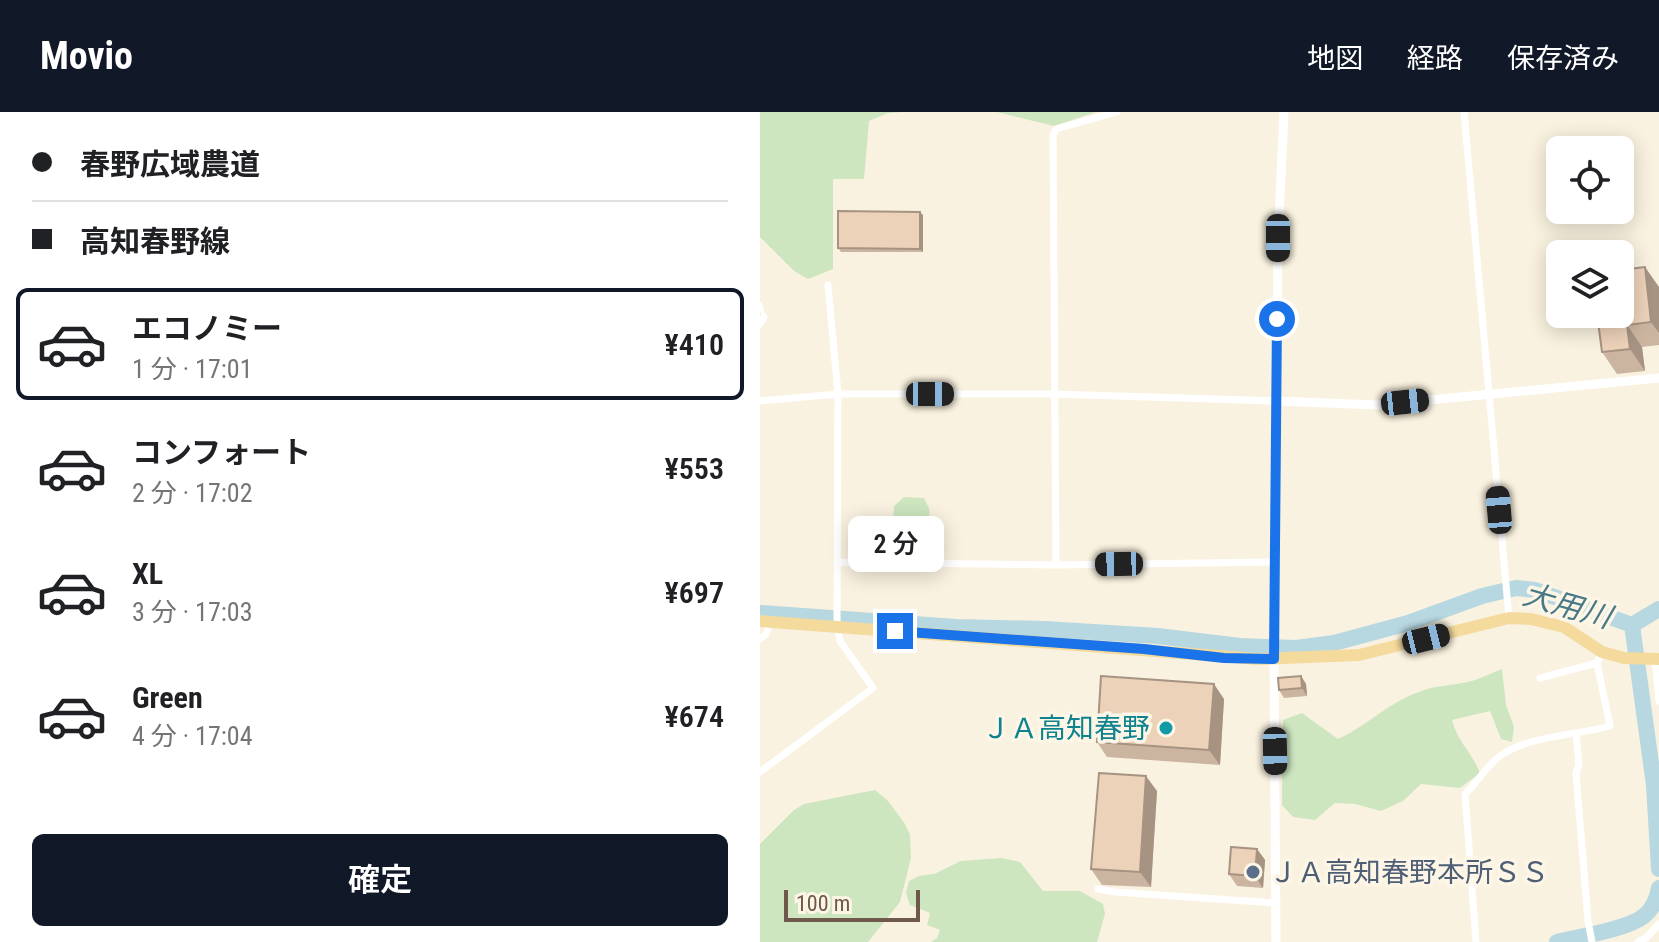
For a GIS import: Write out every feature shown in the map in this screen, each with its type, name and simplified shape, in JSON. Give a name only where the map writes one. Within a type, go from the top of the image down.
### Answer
[{"type":"main road","points":[[765,621],[837,624],[1224,658],[1274,659],[1359,655],[1508,612],[1564,627],[1600,657],[1656,659]]},
{"type":"street","points":[[1056,565],[1053,135],[1056,129],[1117,112]]},
{"type":"street","points":[[1276,942],[1276,401],[1278,238],[1284,112]]},
{"type":"street","points":[[1464,112],[1508,612]]},
{"type":"street","points":[[760,772],[873,688],[840,641],[837,624],[838,394],[828,285]]},
{"type":"street","points":[[760,401],[838,394],[1054,394],[1377,405],[1659,378]]},
{"type":"street","points":[[839,562],[1056,565],[1275,562]]},
{"type":"street","points":[[760,639],[766,634],[765,621]]},
{"type":"street","points":[[1476,942],[1465,794],[1489,766],[1518,745],[1610,726],[1600,657],[1540,678]]},
{"type":"street","points":[[1656,659],[1659,701]]},
{"type":"street","points":[[1576,735],[1579,765],[1576,773],[1592,942]]},
{"type":"street","points":[[1098,889],[1277,903]]},
{"type":"street","points":[[1638,942],[1659,924]]},
{"type":"lane","points":[[760,304],[762,320]]},
{"type":"green space","points":[[760,112],[904,112],[888,113],[869,121],[864,179],[833,179],[833,269],[808,279],[794,271],[760,237]]},
{"type":"green space","points":[[997,112],[1096,112],[1054,126]]},
{"type":"green space","points":[[904,497],[924,498],[929,508],[930,524],[920,530],[902,531],[893,521],[894,506]]},
{"type":"green space","points":[[1502,669],[1506,705],[1514,727],[1512,742],[1501,739],[1490,711],[1452,720],[1480,773],[1460,788],[1421,784],[1403,801],[1381,811],[1355,804],[1335,803],[1315,820],[1293,817],[1282,805],[1283,720],[1302,713],[1338,739],[1408,696],[1431,688],[1471,681]]},
{"type":"green space","points":[[875,790],[888,801],[910,835],[911,858],[900,902],[868,942],[760,942],[760,844],[804,804]]},
{"type":"green space","points":[[1001,858],[1020,862],[1043,891],[1080,891],[1103,904],[1105,914],[1097,942],[931,942],[940,930],[927,925],[930,913],[910,905],[906,893],[909,881],[934,874],[961,861]]},
{"type":"building","points":[[838,211],[920,212],[920,249],[838,248]]},
{"type":"building","points":[[1645,267],[1651,322],[1634,324],[1634,268]]},
{"type":"building","points":[[1599,328],[1627,328],[1630,349],[1602,352]]},
{"type":"building","name":"ＪＡ高知春野","points":[[1101,676],[1214,684],[1209,750],[1097,742]]},
{"type":"building","points":[[1301,676],[1302,688],[1279,690],[1278,678]]},
{"type":"building","points":[[1099,773],[1146,776],[1140,872],[1091,869]]},
{"type":"building","points":[[1231,847],[1257,849],[1255,876],[1229,874]]},
{"type":"waterway","name":"大用川","points":[[760,613],[956,627],[1158,636],[1240,646],[1296,648],[1334,643],[1408,623],[1482,596],[1516,588],[1535,590],[1632,625],[1659,609]]},
{"type":"waterway","points":[[1632,625],[1654,785],[1659,869]]},
{"type":"waterway","points":[[1557,942],[1637,921],[1652,907],[1659,888]]},
{"type":"place","name":"ＪＡ高知春野","points":[[1166,728]]},
{"type":"place","name":"ＪＡ高知春野本所ＳＳ","points":[[1253,872]]},
{"type":"route","points":[[895,631],[1144,649],[1224,658],[1274,659],[1277,319]]}]
